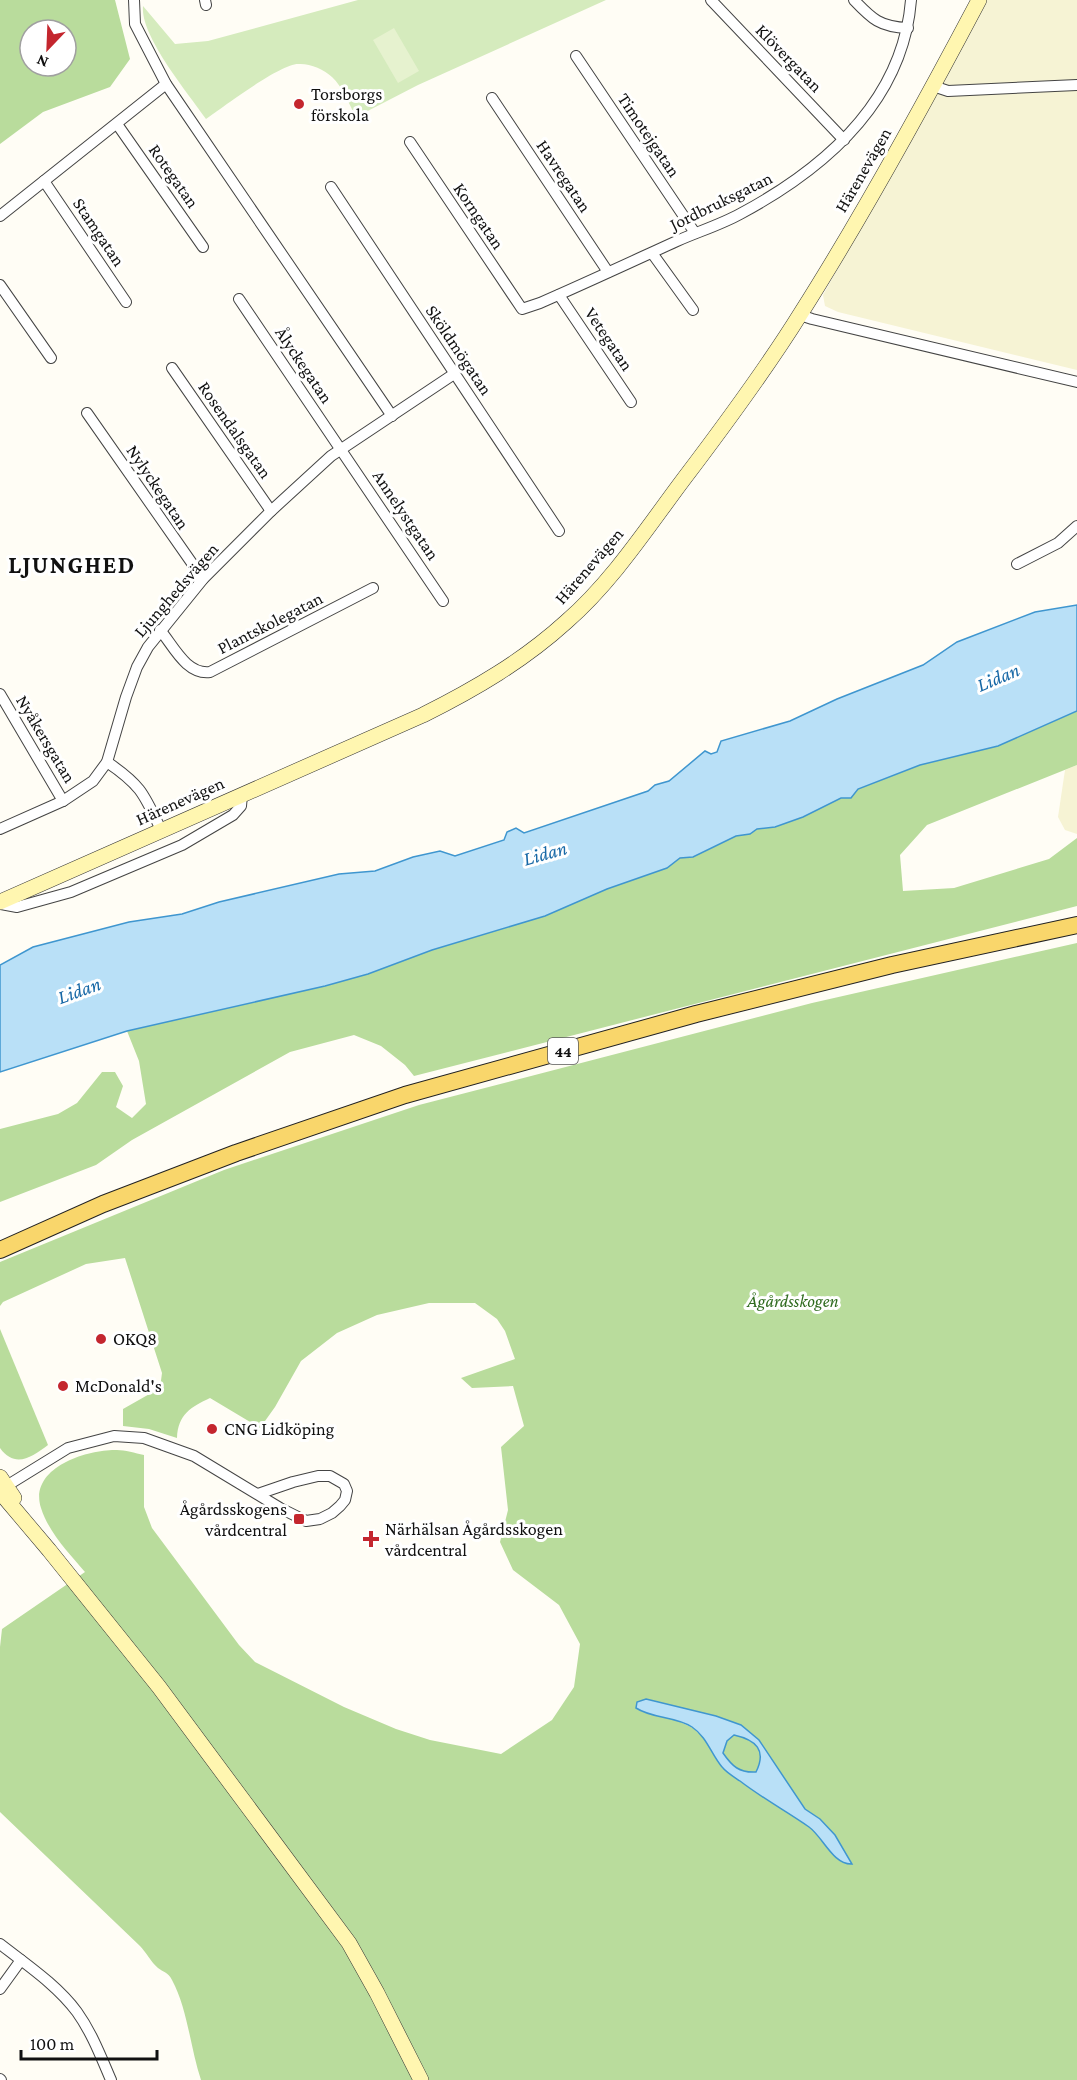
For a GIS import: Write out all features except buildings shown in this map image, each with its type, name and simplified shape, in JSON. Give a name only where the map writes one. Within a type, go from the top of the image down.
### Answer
[{"type":"main road","name":"44","points":[[2,1248],[103,1204],[236,1153],[405,1095],[696,1014],[892,965],[1077,925]]},
{"type":"street","points":[[135,0],[135,24],[166,84],[392,416]]},
{"type":"street","name":"Klövergatan","points":[[711,0],[844,140]]},
{"type":"street","points":[[854,0],[879,23],[908,28]]},
{"type":"street","name":"Jordbruksgatan","points":[[522,309],[559,295],[737,215],[781,191],[820,162],[844,140],[874,103],[888,80],[899,59],[908,28],[911,0]]},
{"type":"street","name":"Härenevägen","points":[[0,903],[423,715],[475,689],[525,656],[567,621],[604,582],[644,532],[715,437],[800,315],[894,159],[979,0]]},
{"type":"street","name":"Timotejgatan","points":[[576,56],[695,233]]},
{"type":"street","points":[[0,216],[166,84]]},
{"type":"street","points":[[933,86],[948,91],[1077,85]]},
{"type":"street","name":"Havregatan","points":[[492,98],[608,272]]},
{"type":"street","name":"Rotegatan","points":[[117,124],[203,248]]},
{"type":"street","name":"Korngatan","points":[[410,142],[522,309]]},
{"type":"street","name":"Stamgatan","points":[[44,181],[126,302]]},
{"type":"street","name":"Sköldmögatan","points":[[331,187],[559,531]]},
{"type":"street","points":[[652,253],[693,310]]},
{"type":"street","points":[[0,285],[51,358]]},
{"type":"street","name":"Vetegatan","points":[[559,295],[631,402]]},
{"type":"street","name":"Ålyckegatan","points":[[239,299],[341,449]]},
{"type":"street","points":[[800,315],[1077,382]]},
{"type":"street","name":"Rosendalsgatan","points":[[171,368],[271,511]]},
{"type":"street","name":"Ljunghedsvägen","points":[[0,829],[63,801],[93,781],[107,762],[133,676],[142,656],[202,579],[307,476],[341,449],[454,374]]},
{"type":"street","name":"Nylyckegatan","points":[[87,413],[202,579]]},
{"type":"street","name":"Annelystgatan","points":[[341,449],[443,601]]},
{"type":"street","points":[[1017,564],[1058,543],[1077,526]]},
{"type":"street","name":"Plantskolegatan","points":[[160,630],[190,668],[198,672],[210,672],[373,588]]},
{"type":"street","name":"Nyåkersgatan","points":[[0,694],[63,801]]},
{"type":"street","points":[[107,762],[138,787],[148,801],[161,830]]},
{"type":"street","points":[[0,903],[17,907],[71,892],[182,845],[233,815],[241,806],[242,795]]},
{"type":"street","points":[[258,1494],[304,1479],[324,1476],[337,1478],[344,1484],[347,1491],[345,1500],[332,1513],[312,1522],[299,1519],[194,1456],[160,1442],[132,1436],[114,1436],[68,1448],[1,1486],[159,1687],[349,1943],[421,2080]]},
{"type":"street","points":[[0,1944],[55,1988],[79,2014],[111,2080]]},
{"type":"street","points":[[0,1989],[21,1960]]},
{"type":"shaded area","points":[[987,0],[1077,0],[1077,370],[838,312],[825,306],[823,295]]},
{"type":"shaded area","points":[[1077,765],[1077,834],[1065,830],[1058,817],[1065,770]]},
{"type":"green space","points":[[0,0],[115,0],[130,59],[110,87],[43,112],[0,144]]},
{"type":"green space","points":[[358,0],[606,0],[418,85],[356,117],[342,90],[332,77],[316,67],[298,64],[265,78],[206,119],[157,48],[144,18],[143,6],[175,44],[208,41]]},
{"type":"green space","points":[[394,28],[419,71],[398,83],[373,40]]},
{"type":"green space","points":[[1077,711],[1077,765],[927,825],[900,855],[903,891],[954,888],[1049,859],[1077,838],[1077,906],[414,1076],[405,1065],[381,1046],[354,1035],[290,1052],[132,1140],[96,1165],[0,1202],[0,1129],[58,1114],[77,1103],[102,1072],[115,1072],[123,1086],[116,1107],[132,1118],[146,1104],[139,1061],[127,1031],[325,986],[514,925],[667,868],[680,858],[693,857],[736,836],[750,834],[757,829],[775,827],[803,817],[841,798],[851,798],[858,789],[920,765],[998,746]]},
{"type":"green space","name":"Ågårdsskogen","points":[[1077,943],[1077,2080],[201,2080],[182,2004],[170,1977],[155,1966],[140,1946],[0,1812],[0,1647],[2,1629],[85,1572],[49,1526],[41,1508],[39,1494],[43,1482],[51,1472],[76,1457],[117,1450],[144,1455],[144,1507],[152,1528],[239,1645],[255,1662],[344,1707],[396,1729],[430,1740],[501,1754],[552,1720],[574,1687],[580,1644],[559,1605],[513,1570],[500,1542],[508,1510],[501,1447],[524,1426],[513,1386],[472,1388],[461,1378],[515,1359],[505,1331],[497,1319],[475,1303],[429,1303],[377,1315],[337,1333],[301,1361],[275,1407],[260,1428],[210,1398],[187,1412],[180,1423],[177,1438],[149,1429],[123,1426],[123,1409],[160,1388],[162,1373],[125,1258],[86,1264],[3,1302],[0,1306],[0,1262],[224,1170],[419,1105],[812,1003]],"holes":[[[716,1716],[741,1725],[759,1740],[805,1809],[820,1819],[838,1859],[816,1831],[722,1768],[706,1740],[693,1728],[676,1720]]]},
{"type":"green space","points":[[0,1329],[48,1445],[24,1459],[12,1458],[0,1448]]},
{"type":"green space","points":[[734,1735],[754,1743],[760,1752],[756,1772],[736,1768],[723,1753],[727,1741]]},
{"type":"water","name":"Lidan","points":[[1077,605],[1077,711],[998,746],[920,765],[858,789],[851,798],[841,798],[803,817],[775,827],[757,829],[750,834],[736,836],[693,857],[680,858],[667,868],[607,889],[545,916],[432,950],[368,974],[127,1031],[0,1072],[0,965],[33,947],[129,922],[182,914],[219,902],[339,874],[375,871],[413,857],[440,851],[455,856],[504,840],[507,832],[516,828],[524,833],[648,791],[655,785],[669,781],[705,751],[711,754],[717,752],[721,741],[790,721],[837,699],[923,665],[957,642],[1035,612]]},
{"type":"water","points":[[646,1699],[716,1716],[741,1725],[759,1740],[805,1809],[820,1819],[835,1835],[852,1864],[839,1860],[809,1827],[726,1771],[692,1727],[643,1712],[636,1708],[637,1702]],"holes":[[[734,1735],[754,1743],[760,1752],[756,1772],[736,1768],[723,1753],[727,1741]]]},
{"type":"place","name":"Torsborgs förskola","points":[[299,104]]},
{"type":"place","name":"OKQ8","points":[[101,1339]]},
{"type":"place","name":"McDonald's","points":[[63,1386]]},
{"type":"place","name":"CNG Lidköping","points":[[212,1429]]},
{"type":"place","name":"Ågårdsskogens vårdcentral","points":[[299,1519]]},
{"type":"place","name":"Närhälsan Ågårdsskogen vårdcentral","points":[[371,1539]]},
{"type":"district","name":"LJUNGHED","points":[[72,565]]}]
